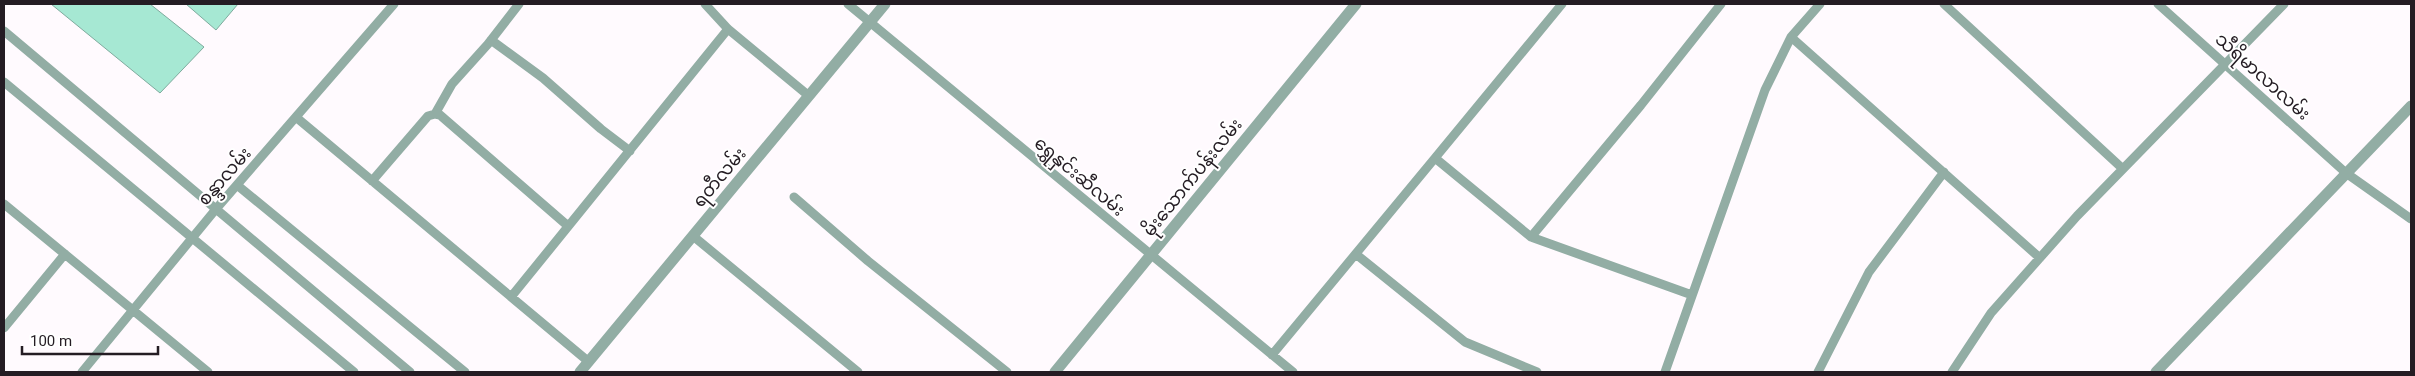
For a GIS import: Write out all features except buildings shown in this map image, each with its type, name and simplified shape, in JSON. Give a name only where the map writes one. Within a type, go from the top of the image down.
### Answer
[{"type":"street","name":"စန္ဒာလမ်း","points":[[82,372],[193,237],[394,4]]},
{"type":"street","points":[[435,114],[452,84],[491,40],[519,4]]},
{"type":"street","points":[[705,4],[728,29],[809,96]]},
{"type":"street","name":"ရွှေနှင်းဆီလမ်း","points":[[848,4],[1150,256],[1293,372]]},
{"type":"street","name":"ရတီလမ်း","points":[[580,372],[886,4]]},
{"type":"street","name":"မိုးသောက်ပန်းလမ်း","points":[[1055,372],[1356,4]]},
{"type":"street","points":[[1272,355],[1357,255],[1562,4]]},
{"type":"street","points":[[1531,237],[1641,105],[1721,4]]},
{"type":"street","points":[[1665,372],[1765,90],[1791,37],[1820,4]]},
{"type":"street","points":[[1944,4],[2123,169]]},
{"type":"street","name":"သီရိမာလာလမ်း","points":[[2158,4],[2346,173],[2411,219]]},
{"type":"street","points":[[1952,372],[1991,314],[2040,258],[2123,169],[2227,65],[2284,4]]},
{"type":"street","points":[[511,297],[728,29]]},
{"type":"street","points":[[4,31],[410,372]]},
{"type":"street","points":[[1791,37],[2040,258]]},
{"type":"street","points":[[491,40],[543,78],[601,129],[630,151]]},
{"type":"street","points":[[4,82],[354,372]]},
{"type":"street","points":[[2156,372],[2411,106]]},
{"type":"street","points":[[372,181],[428,116],[440,115],[568,226]]},
{"type":"street","points":[[297,118],[589,362]]},
{"type":"street","points":[[1435,158],[1531,237],[1692,295]]},
{"type":"street","points":[[1818,372],[1869,272],[1944,172]]},
{"type":"street","points":[[237,186],[465,372]]},
{"type":"street","points":[[794,197],[868,261],[1007,372]]},
{"type":"street","points":[[4,204],[208,372]]},
{"type":"street","points":[[693,236],[858,372]]},
{"type":"street","points":[[5,324],[65,254]]},
{"type":"street","points":[[1357,255],[1465,342],[1537,372]]},
{"type":"shaded area","points":[[51,4],[150,4],[204,47],[160,93]]},
{"type":"shaded area","points":[[186,4],[238,4],[216,30]]}]
